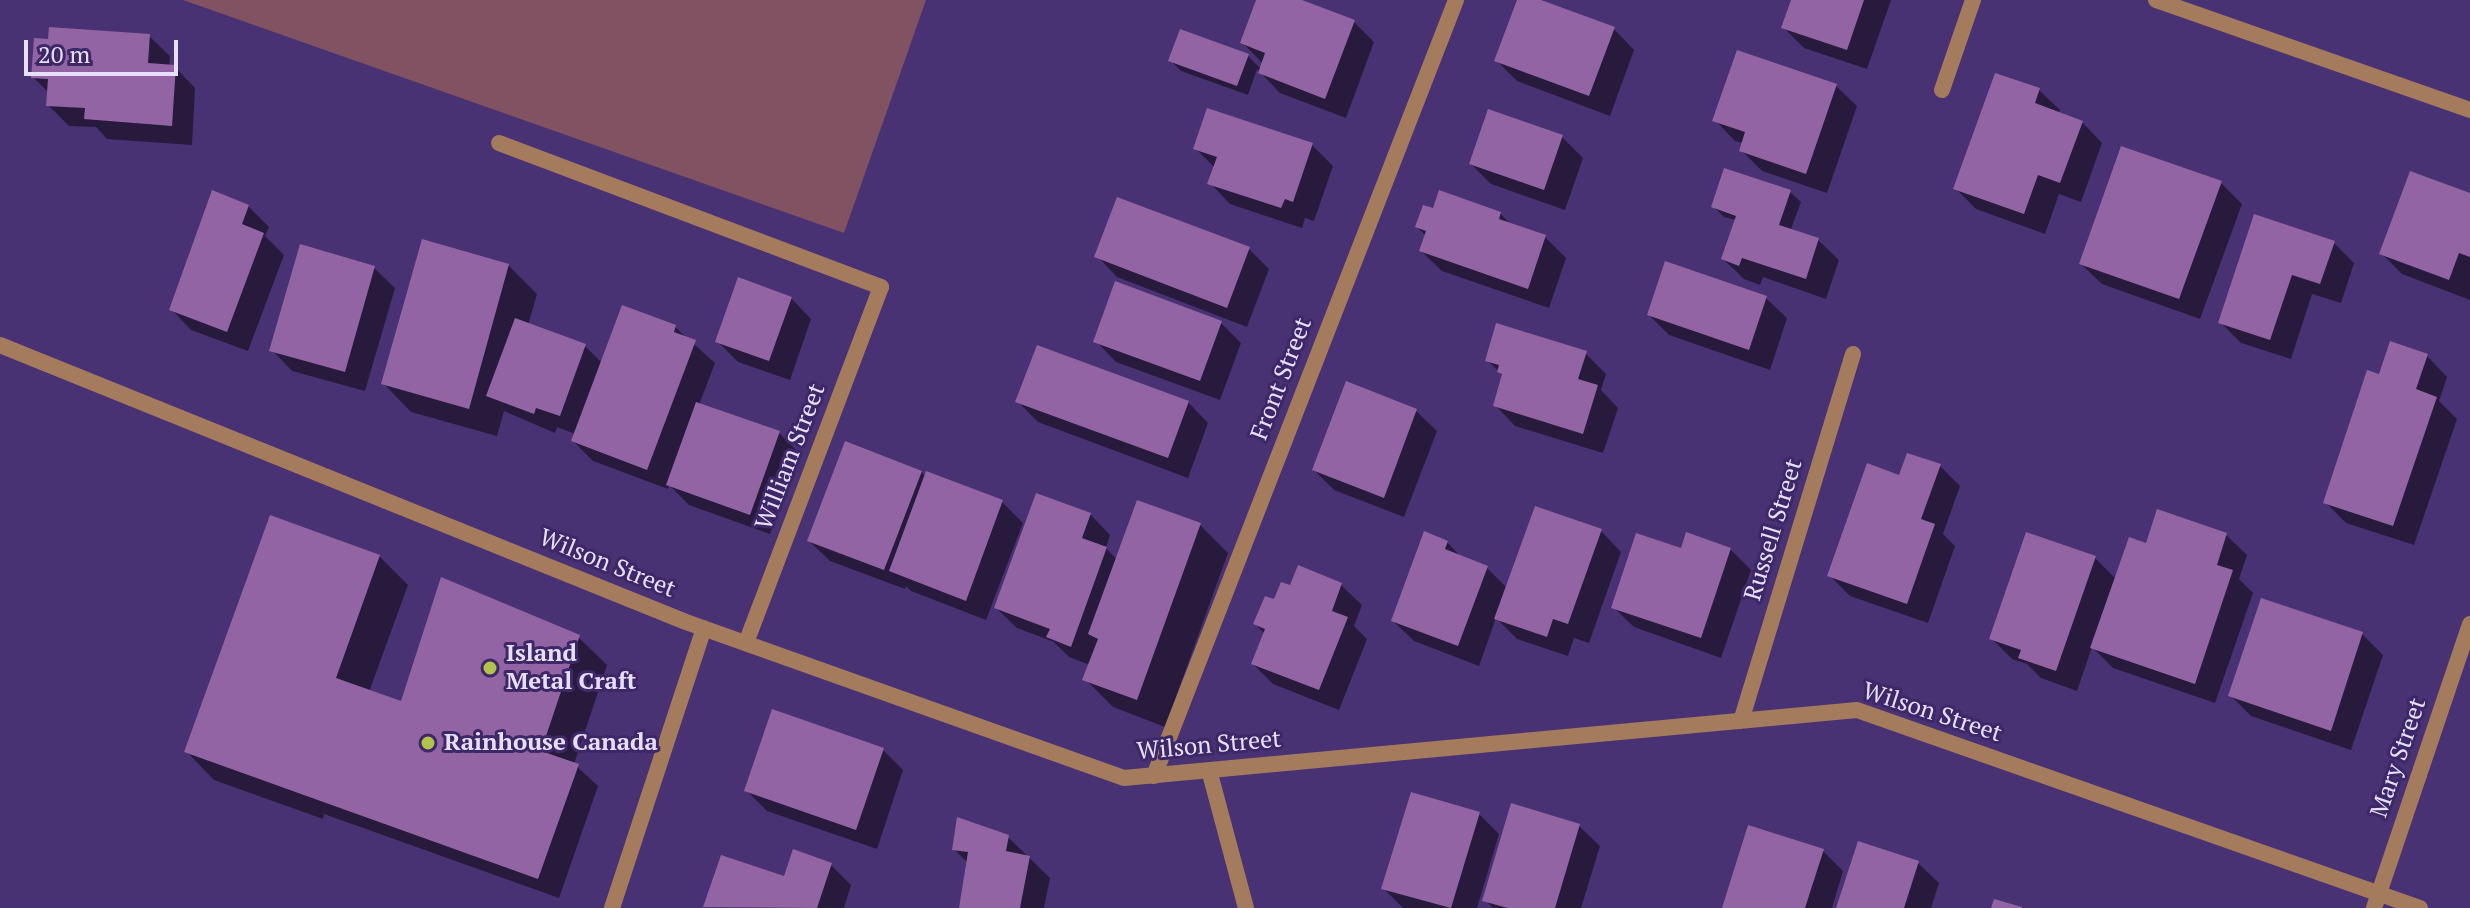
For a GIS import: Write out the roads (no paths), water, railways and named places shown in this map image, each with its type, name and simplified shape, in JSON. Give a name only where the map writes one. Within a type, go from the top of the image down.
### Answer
[{"type":"street","name":"Front Street","points":[[1154,776],[1456,0]]},
{"type":"street","points":[[1942,90],[1973,0]]},
{"type":"street","points":[[2156,0],[2470,110]]},
{"type":"street","name":"William Street","points":[[499,143],[881,287],[746,643]]},
{"type":"street","name":"Wilson Street","points":[[0,345],[704,628],[1124,778],[1857,710],[2376,901],[2420,908]]},
{"type":"street","name":"Russell Street","points":[[1741,721],[1853,354]]},
{"type":"street","name":"Mary Street","points":[[2376,901],[2470,624]]},
{"type":"street","points":[[612,908],[704,628]]},
{"type":"street","points":[[1209,770],[1246,908]]},
{"type":"place","name":"Island Metal Craft","points":[[490,668]]},
{"type":"place","name":"Rainhouse Canada","points":[[428,743]]}]
